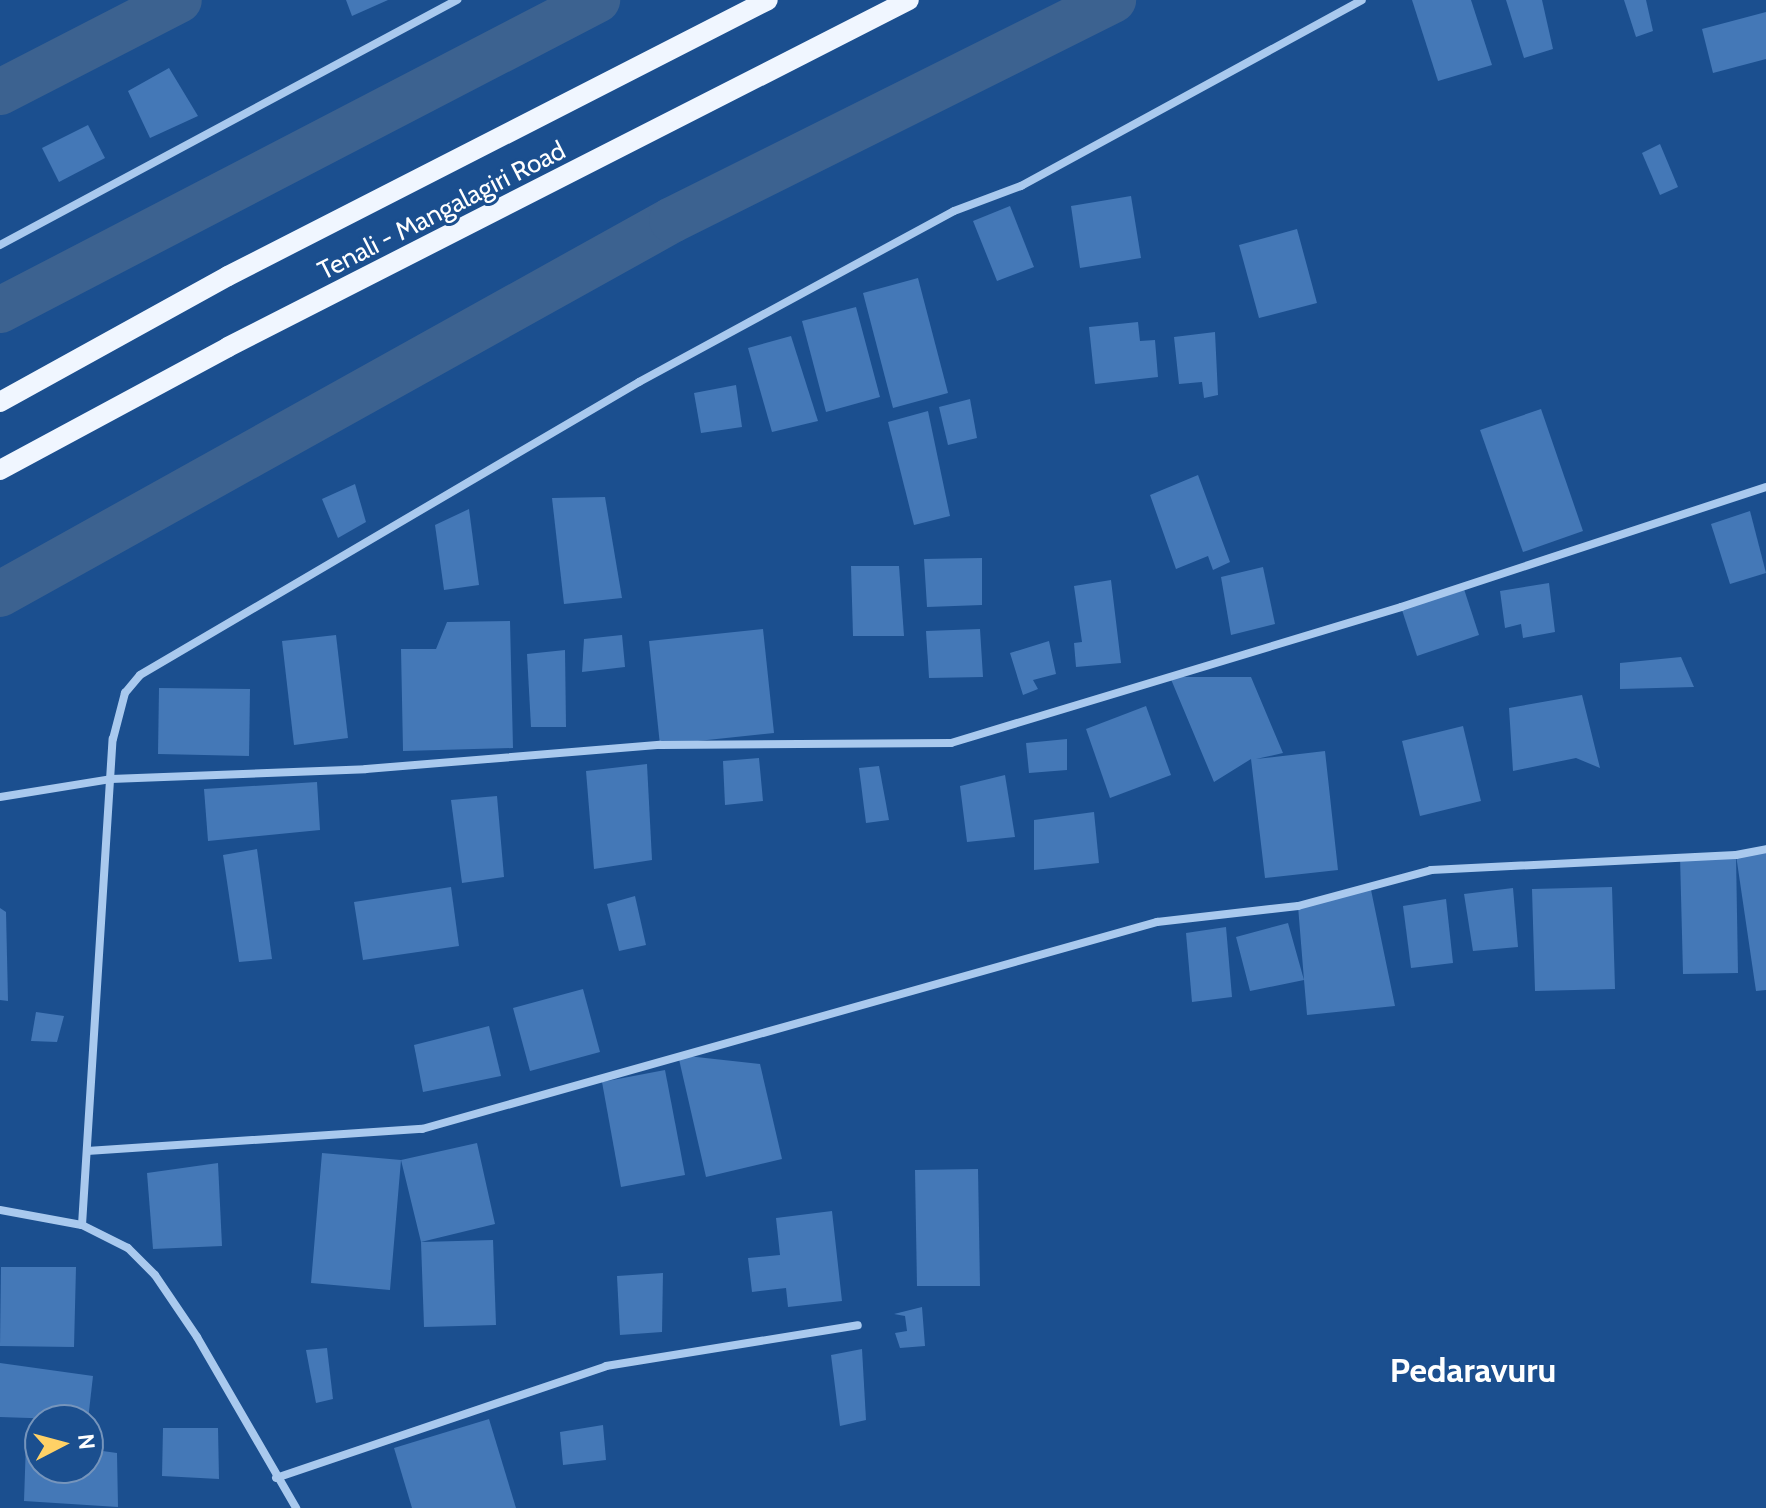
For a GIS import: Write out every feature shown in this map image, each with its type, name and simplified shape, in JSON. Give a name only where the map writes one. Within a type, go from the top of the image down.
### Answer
[{"type":"main road","points":[[0,402],[228,276],[768,0]]},
{"type":"main road","name":"Tenali - Mangalagiri Road","points":[[0,470],[228,347],[909,0]]},
{"type":"street","points":[[0,245],[457,0]]},
{"type":"street","points":[[82,1225],[111,779],[118,715],[125,693],[140,675],[639,382],[954,211],[1021,186],[1362,0]]},
{"type":"street","points":[[0,797],[111,779],[366,769],[660,745],[951,743],[1401,607],[1766,487]]},
{"type":"street","points":[[87,1151],[422,1129],[1157,922],[1298,906],[1431,870],[1736,855],[1766,849]]},
{"type":"street","points":[[0,1210],[82,1225],[128,1248],[155,1275],[197,1337],[296,1508]]},
{"type":"street","points":[[276,1478],[606,1366],[858,1325]]},
{"type":"building","points":[[346,0],[388,0],[352,16]]},
{"type":"building","points":[[1412,0],[1471,0],[1492,65],[1438,81]]},
{"type":"building","points":[[1506,0],[1542,0],[1553,49],[1524,58]]},
{"type":"building","points":[[1624,0],[1646,0],[1653,31],[1636,37]]},
{"type":"building","points":[[1766,12],[1766,59],[1713,73],[1702,29]]},
{"type":"building","points":[[169,68],[198,116],[150,138],[128,91]]},
{"type":"building","points":[[88,125],[105,158],[59,182],[42,148]]},
{"type":"building","points":[[1660,144],[1678,187],[1660,195],[1642,153]]},
{"type":"building","points":[[1131,196],[1141,258],[1080,268],[1071,206]]},
{"type":"building","points":[[1010,206],[1034,267],[997,281],[973,221]]},
{"type":"building","points":[[1297,229],[1317,303],[1259,318],[1239,245]]},
{"type":"building","points":[[918,278],[948,393],[893,408],[863,293]]},
{"type":"building","points":[[856,307],[880,397],[826,412],[802,321]]},
{"type":"building","points":[[1138,322],[1140,341],[1155,340],[1158,377],[1095,384],[1089,327]]},
{"type":"building","points":[[1215,332],[1218,395],[1204,398],[1202,382],[1179,384],[1174,337]]},
{"type":"building","points":[[791,336],[818,421],[772,432],[748,348]]},
{"type":"building","points":[[736,385],[742,427],[701,433],[694,393]]},
{"type":"building","points":[[970,399],[977,438],[948,445],[939,407]]},
{"type":"building","points":[[1541,409],[1583,531],[1523,552],[1480,430]]},
{"type":"building","points":[[928,411],[950,516],[914,525],[888,422]]},
{"type":"building","points":[[1198,475],[1230,562],[1213,570],[1208,556],[1176,569],[1150,495]]},
{"type":"building","points":[[355,484],[366,522],[338,538],[322,499]]},
{"type":"building","points":[[605,497],[622,598],[564,604],[552,498]]},
{"type":"building","points":[[469,509],[479,585],[444,590],[435,525]]},
{"type":"building","points":[[1750,511],[1766,573],[1730,584],[1711,524]]},
{"type":"building","points":[[982,558],[982,605],[927,607],[924,559]]},
{"type":"building","points":[[851,566],[899,566],[904,636],[853,636]]},
{"type":"building","points":[[1263,567],[1275,624],[1231,635],[1221,577]]},
{"type":"building","points":[[1111,580],[1121,663],[1076,667],[1074,643],[1082,642],[1074,586]]},
{"type":"building","points":[[1549,583],[1555,632],[1523,638],[1521,624],[1505,628],[1500,591]]},
{"type":"building","points":[[1463,586],[1479,635],[1417,656],[1401,607]]},
{"type":"building","points":[[510,621],[513,748],[403,751],[401,649],[436,649],[447,622]]},
{"type":"building","points":[[763,629],[774,733],[660,745],[649,641]]},
{"type":"building","points":[[980,629],[983,677],[929,678],[926,631]]},
{"type":"building","points":[[336,635],[348,738],[294,745],[282,641]]},
{"type":"building","points":[[622,635],[625,667],[582,672],[584,639]]},
{"type":"building","points":[[1049,641],[1056,674],[1033,680],[1038,689],[1023,695],[1010,653]]},
{"type":"building","points":[[565,650],[566,727],[531,727],[527,654]]},
{"type":"building","points":[[1681,657],[1694,687],[1620,689],[1620,663]]},
{"type":"building","points":[[1170,677],[1251,677],[1283,753],[1256,759],[1325,751],[1338,870],[1265,878],[1251,759],[1214,782]]},
{"type":"building","points":[[159,688],[250,689],[249,756],[158,754]]},
{"type":"building","points":[[1582,695],[1600,768],[1576,758],[1513,771],[1509,708]]},
{"type":"building","points":[[1146,706],[1171,775],[1110,798],[1086,729]]},
{"type":"building","points":[[1463,726],[1481,801],[1420,816],[1402,741]]},
{"type":"building","points":[[1067,739],[1067,770],[1029,773],[1026,743]]},
{"type":"building","points":[[759,758],[763,801],[725,805],[723,761]]},
{"type":"building","points":[[647,764],[652,860],[594,869],[586,771]]},
{"type":"building","points":[[879,766],[889,820],[866,823],[859,768]]},
{"type":"building","points":[[1005,775],[1015,837],[967,842],[960,786]]},
{"type":"building","points":[[317,782],[320,830],[208,841],[204,789]]},
{"type":"building","points":[[497,796],[504,877],[462,883],[451,800]]},
{"type":"building","points":[[1094,812],[1099,863],[1034,870],[1034,820]]},
{"type":"building","points":[[257,849],[272,959],[239,962],[223,855]]},
{"type":"building","points":[[1766,849],[1766,990],[1756,991],[1736,855]]},
{"type":"building","points":[[1736,855],[1738,973],[1683,974],[1680,856]]},
{"type":"building","points":[[1370,885],[1395,1006],[1307,1015],[1298,906]]},
{"type":"building","points":[[451,887],[459,946],[363,960],[354,902]]},
{"type":"building","points":[[1612,887],[1615,989],[1535,991],[1532,889]]},
{"type":"building","points":[[1513,888],[1518,947],[1473,951],[1464,894]]},
{"type":"building","points":[[635,896],[646,945],[619,951],[607,904]]},
{"type":"building","points":[[1446,899],[1453,963],[1411,968],[1403,906]]},
{"type":"building","points":[[0,908],[6,912],[8,1001],[0,1000]]},
{"type":"building","points":[[1288,923],[1304,980],[1250,991],[1236,937]]},
{"type":"building","points":[[1226,927],[1232,997],[1192,1002],[1186,933]]},
{"type":"building","points":[[583,989],[600,1052],[530,1071],[513,1008]]},
{"type":"building","points":[[36,1012],[64,1016],[57,1042],[31,1041]]},
{"type":"building","points":[[489,1026],[501,1076],[423,1092],[414,1045]]},
{"type":"building","points":[[678,1055],[760,1064],[782,1159],[706,1177]]},
{"type":"building","points":[[665,1070],[685,1175],[621,1187],[602,1082]]},
{"type":"building","points":[[477,1143],[495,1224],[421,1242],[401,1160]]},
{"type":"building","points":[[322,1153],[401,1160],[390,1290],[311,1283]]},
{"type":"building","points":[[218,1163],[222,1246],[153,1249],[147,1173]]},
{"type":"building","points":[[978,1169],[980,1286],[917,1286],[915,1170]]},
{"type":"building","points":[[832,1211],[842,1301],[788,1307],[786,1288],[752,1292],[748,1258],[780,1255],[776,1218]]},
{"type":"building","points":[[493,1240],[496,1325],[424,1327],[421,1242]]},
{"type":"building","points":[[1,1267],[76,1267],[74,1347],[0,1346]]},
{"type":"building","points":[[663,1273],[662,1332],[620,1335],[617,1276]]},
{"type":"building","points":[[922,1307],[925,1346],[900,1348],[895,1333],[907,1331],[905,1316],[894,1314]]},
{"type":"building","points":[[327,1348],[333,1399],[316,1403],[306,1350]]},
{"type":"building","points":[[862,1349],[866,1420],[840,1426],[831,1355]]},
{"type":"building","points":[[0,1363],[93,1376],[90,1404],[24,1404],[24,1418],[0,1417]]},
{"type":"building","points":[[489,1419],[516,1508],[412,1508],[394,1448]]},
{"type":"building","points":[[603,1425],[606,1460],[563,1465],[560,1432]]},
{"type":"building","points":[[163,1428],[218,1428],[219,1479],[162,1476]]},
{"type":"building","points":[[104,1451],[117,1453],[118,1507],[24,1501],[25,1484],[104,1484]]},
{"type":"waterway","points":[[0,92],[179,0]]},
{"type":"waterway","points":[[0,310],[597,0]]},
{"type":"waterway","points":[[0,594],[672,220],[1113,0]]},
{"type":"district","name":"Pedaravuru","points":[[1473,1371]]}]
